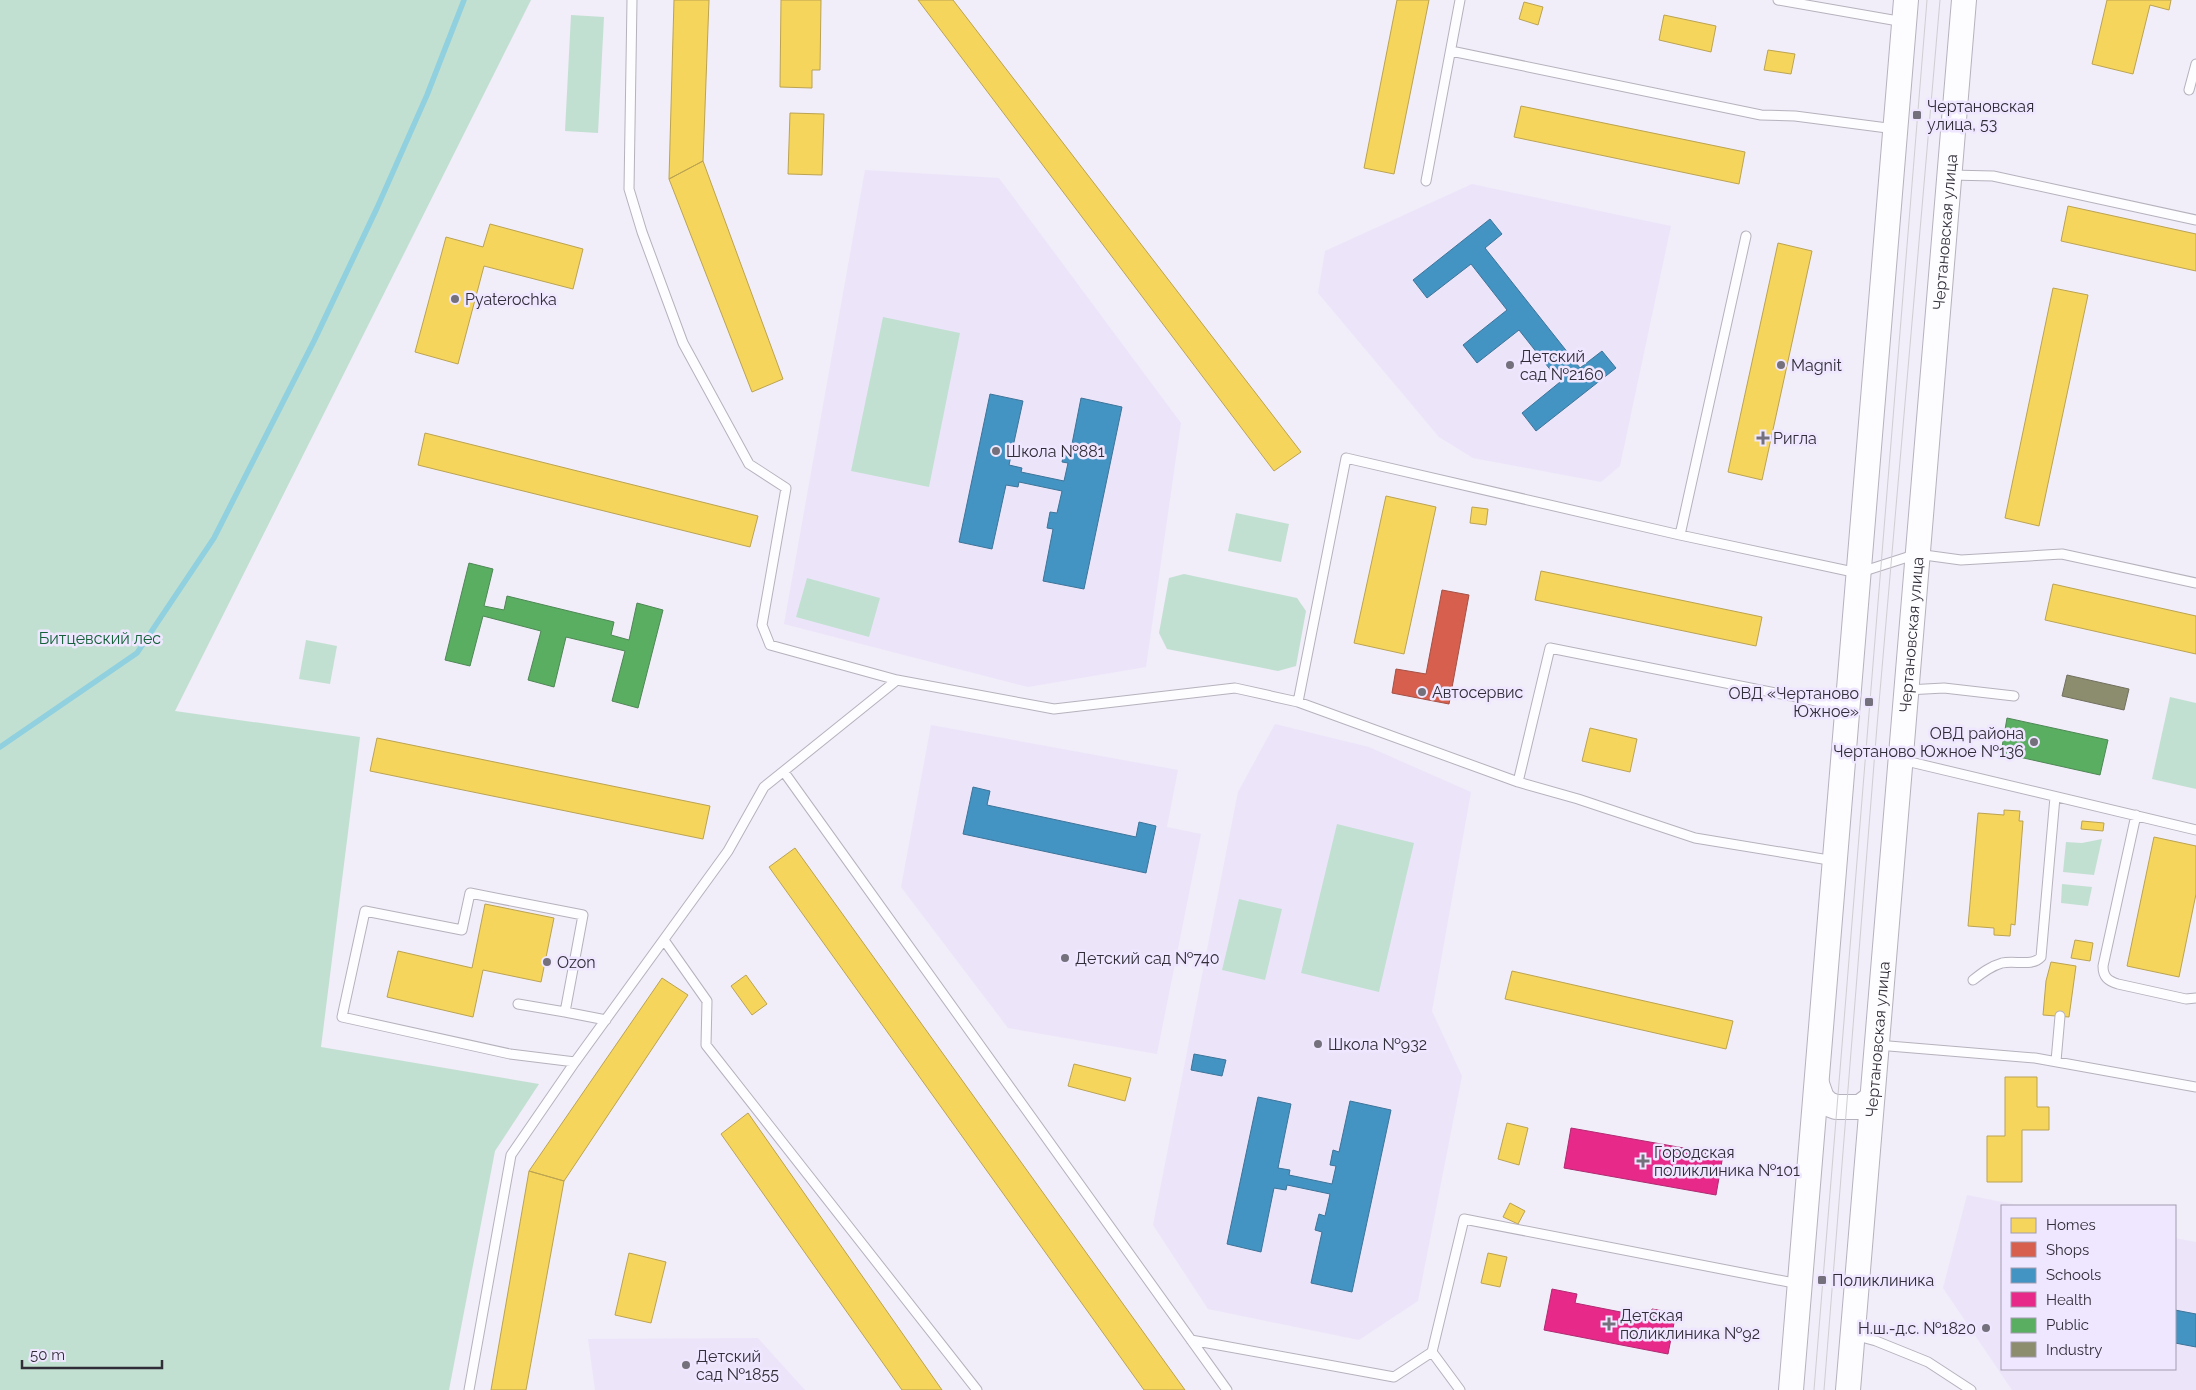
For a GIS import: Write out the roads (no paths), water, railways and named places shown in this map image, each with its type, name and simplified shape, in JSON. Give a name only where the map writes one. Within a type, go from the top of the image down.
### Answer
[{"type":"main road","name":"Чертановская улица","points":[[1848,1390],[1876,1045],[1902,760],[1916,554],[1964,0]]},
{"type":"main road","points":[[1792,1390],[1905,11]]},
{"type":"main road","points":[[1817,1084],[1822,1098],[1828,1104],[1836,1107],[1860,1107],[1872,1098]]},
{"type":"lane","points":[[632,0],[629,189],[642,232],[683,343],[750,464],[786,488],[762,625],[770,645],[896,680],[1054,709],[1235,688],[1298,702],[1518,782],[1578,799],[1695,838],[1835,861]]},
{"type":"lane","points":[[1426,181],[1460,0]]},
{"type":"lane","points":[[1778,0],[1905,11]]},
{"type":"lane","points":[[1451,51],[1761,116],[1795,116],[1895,129]]},
{"type":"lane","points":[[2189,90],[2196,64]]},
{"type":"lane","points":[[1950,175],[1994,176],[2196,220]]},
{"type":"lane","points":[[1680,535],[1746,236]]},
{"type":"lane","points":[[1298,702],[1346,458],[1680,535],[1858,573],[1916,554],[1961,560],[2062,554],[2196,583]]},
{"type":"lane","points":[[1518,782],[1550,648],[1848,708]]},
{"type":"lane","points":[[469,1390],[511,1155],[575,1062],[728,851],[764,787],[896,680]]},
{"type":"lane","points":[[1907,690],[1944,688],[2014,696]]},
{"type":"lane","points":[[1902,760],[2196,830]]},
{"type":"lane","points":[[784,772],[1227,1390]]},
{"type":"lane","points":[[1974,980],[1998,964],[2011,962],[2032,963],[2042,957],[2056,796]]},
{"type":"lane","points":[[2136,815],[2103,972],[2110,981],[2118,984],[2186,999],[2196,998]]},
{"type":"lane","points":[[565,1012],[583,915],[470,893],[462,930],[365,911],[342,1017],[510,1054],[575,1062]]},
{"type":"lane","points":[[664,940],[707,1001],[706,1044],[978,1390]]},
{"type":"lane","points":[[518,1004],[606,1020]]},
{"type":"lane","points":[[2056,1061],[2060,1016]]},
{"type":"lane","points":[[1876,1045],[2056,1061],[2196,1087]]},
{"type":"lane","points":[[1191,1340],[1394,1377],[1432,1352],[1464,1219],[1800,1284]]},
{"type":"lane","points":[[1852,1335],[1876,1341],[1928,1362],[1971,1390]]},
{"type":"lane","points":[[1432,1352],[1460,1390]]},
{"type":"waterway","points":[[0,747],[137,653],[214,538],[314,341],[377,208],[427,95],[464,0]]},
{"type":"tram line","points":[[1814,1390],[1927,0]]},
{"type":"tram line","points":[[1824,1390],[1877,726],[1940,0]]},
{"type":"place","name":"Чертановская улица, 53","points":[[1917,115]]},
{"type":"place","name":"Pyaterochka","points":[[455,299]]},
{"type":"place","name":"Детский сад №2160","points":[[1510,365]]},
{"type":"place","name":"Magnit","points":[[1781,365]]},
{"type":"place","name":"Ригла","points":[[1763,438]]},
{"type":"place","name":"Школа №881","points":[[996,451]]},
{"type":"place","name":"Автосервис","points":[[1422,692]]},
{"type":"place","name":"ОВД «Чертаново Южное»","points":[[1869,702]]},
{"type":"place","name":"ОВД района Чертаново Южное №136","points":[[2034,742]]},
{"type":"place","name":"Детский сад №740","points":[[1065,958]]},
{"type":"place","name":"Ozon","points":[[547,962]]},
{"type":"place","name":"Школа №932","points":[[1318,1044]]},
{"type":"place","name":"Городская поликлиника №101","points":[[1643,1161]]},
{"type":"place","name":"Поликлиника","points":[[1822,1280]]},
{"type":"place","name":"Детская поликлиника №92","points":[[1609,1324]]},
{"type":"place","name":"Н.ш.-д.с. №1820","points":[[1986,1328]]},
{"type":"place","name":"Детский сад №1855","points":[[686,1365]]},
{"type":"park label","name":"Битцевский лес","points":[[100,638]]}]
